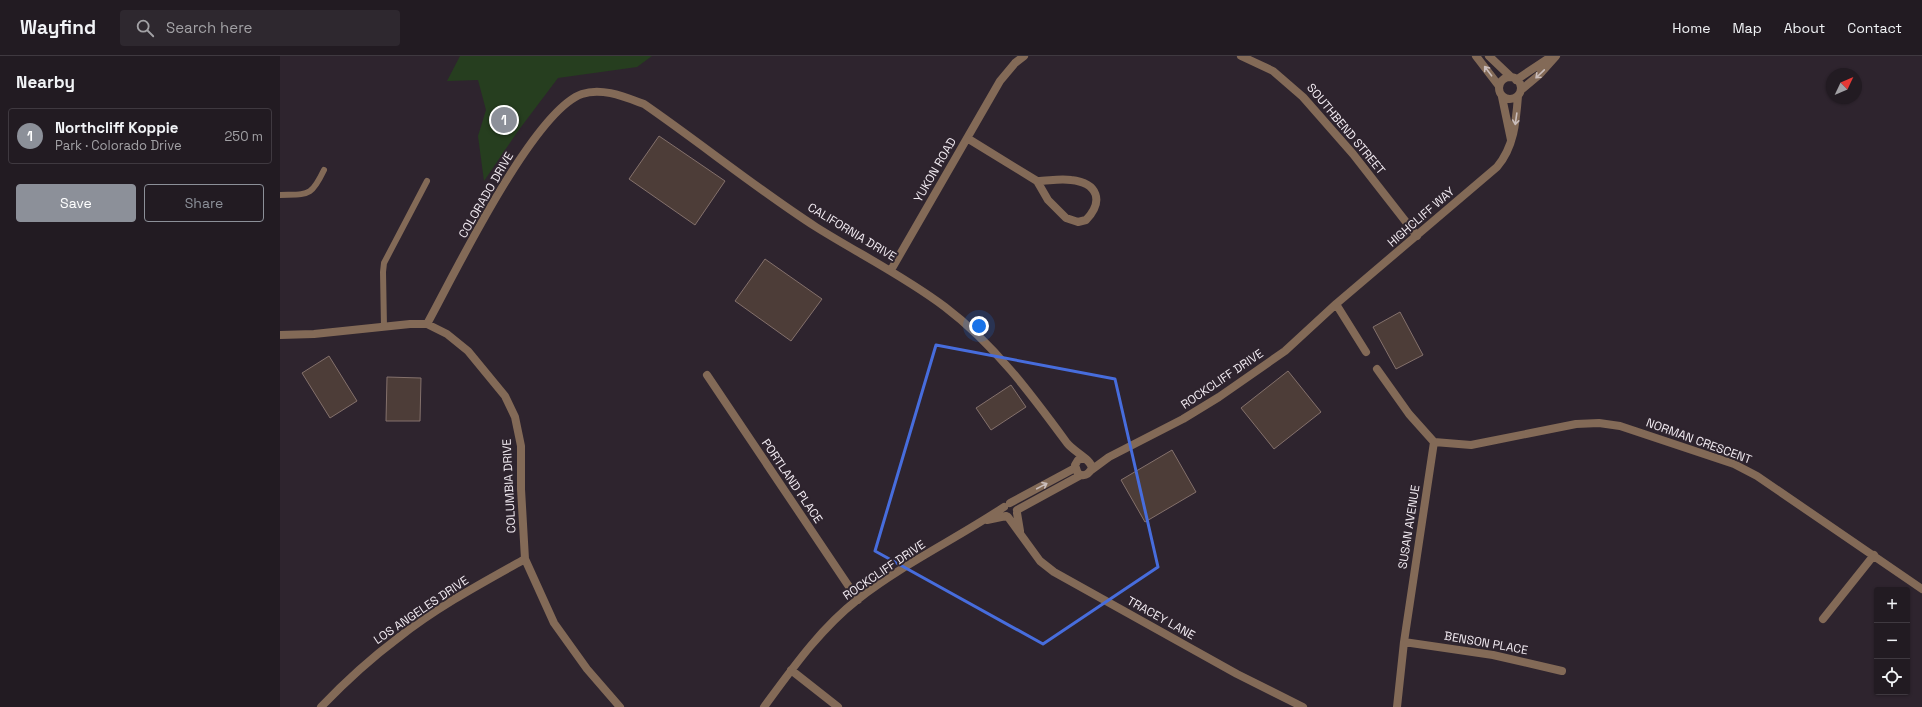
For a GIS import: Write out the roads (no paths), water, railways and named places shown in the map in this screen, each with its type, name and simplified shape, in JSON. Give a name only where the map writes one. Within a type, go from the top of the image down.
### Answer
[{"type":"street","name":"YUKON ROAD","points":[[891,270],[1000,81],[1015,63],[1024,56]]},
{"type":"street","name":"SOUTHBEND STREET","points":[[1241,56],[1273,71],[1303,97],[1353,154],[1417,236]]},
{"type":"street","points":[[1476,56],[1499,86]]},
{"type":"street","points":[[1489,56],[1520,84],[1519,93]]},
{"type":"street","points":[[1511,141],[1502,97],[1499,92],[1501,81],[1505,78],[1514,78],[1552,56]]},
{"type":"street","points":[[1502,97],[1513,99],[1539,75],[1556,56]]},
{"type":"street","name":"CALIFORNIA DRIVE","points":[[583,94],[602,92],[622,96],[644,104],[816,227],[891,270],[944,306],[978,335],[1038,403],[1070,447],[1085,459]]},
{"type":"street","name":"HIGHCLIFF WAY","points":[[1336,304],[1497,167],[1508,151],[1514,134],[1519,93]]},
{"type":"street","name":"COLORADO DRIVE","points":[[427,324],[503,186],[523,155],[555,114],[569,100],[583,94]]},
{"type":"street","points":[[967,138],[1037,182],[1048,200],[1066,218],[1078,222],[1086,220],[1095,208],[1097,201],[1096,194],[1090,187],[1082,183],[1071,180],[1037,182]]},
{"type":"street","points":[[1336,304],[1366,352]]},
{"type":"street","name":"ROCKCLIFF DRIVE","points":[[1090,471],[1109,457],[1183,419],[1231,389],[1285,351],[1336,304]]},
{"type":"street","name":"COLUMBIA DRIVE","points":[[280,336],[410,324],[427,324],[447,334],[468,351],[505,396],[514,417],[522,446],[521,489],[525,558],[554,623],[587,669],[620,707]]},
{"type":"street","points":[[1377,369],[1409,414],[1434,442]]},
{"type":"street","name":"PORTLAND PLACE","points":[[707,376],[858,600]]},
{"type":"street","name":"NORMAN CRESCENT","points":[[1434,442],[1471,445],[1576,424],[1599,423],[1620,426],[1734,464],[1757,476],[1922,589]]},
{"type":"street","name":"SUSAN AVENUE","points":[[1397,707],[1404,642],[1434,442]]},
{"type":"street","name":"CALIFORNIA DRIVE","points":[[1070,447],[1075,467]]},
{"type":"street","name":"ROCKCLIFF DRIVE","points":[[1085,459],[1109,457]]},
{"type":"street","points":[[1017,511],[1015,505],[1007,505],[1003,512],[1007,517],[1013,517],[1017,511],[1081,475],[1088,474],[1092,464],[1085,459],[1078,460],[1075,467],[1081,475]]},
{"type":"street","name":"ROCKCLIFF DRIVE","points":[[764,707],[791,670],[830,624],[858,600],[904,568],[1007,505],[1075,467]]},
{"type":"street","name":"TRACEY LANE","points":[[1017,511],[1021,534]]},
{"type":"street","name":"ROCKCLIFF DRIVE","points":[[983,521],[1007,517]]},
{"type":"street","name":"TRACEY LANE","points":[[1007,517],[1040,560],[1054,572],[1237,674],[1303,707]]},
{"type":"street","points":[[1823,619],[1874,555]]},
{"type":"street","name":"LOS ANGELES DRIVE","points":[[321,707],[355,673],[399,637],[454,600],[525,558]]},
{"type":"street","name":"BENSON PLACE","points":[[1404,642],[1492,654],[1562,671]]},
{"type":"street","points":[[791,670],[838,707]]},
{"type":"lane","points":[[280,195],[306,194],[313,191],[324,170]]},
{"type":"lane","points":[[384,327],[382,272],[384,264],[427,181]]},
{"type":"place","name":"Northcliff Koppie","points":[[504,120]]}]
